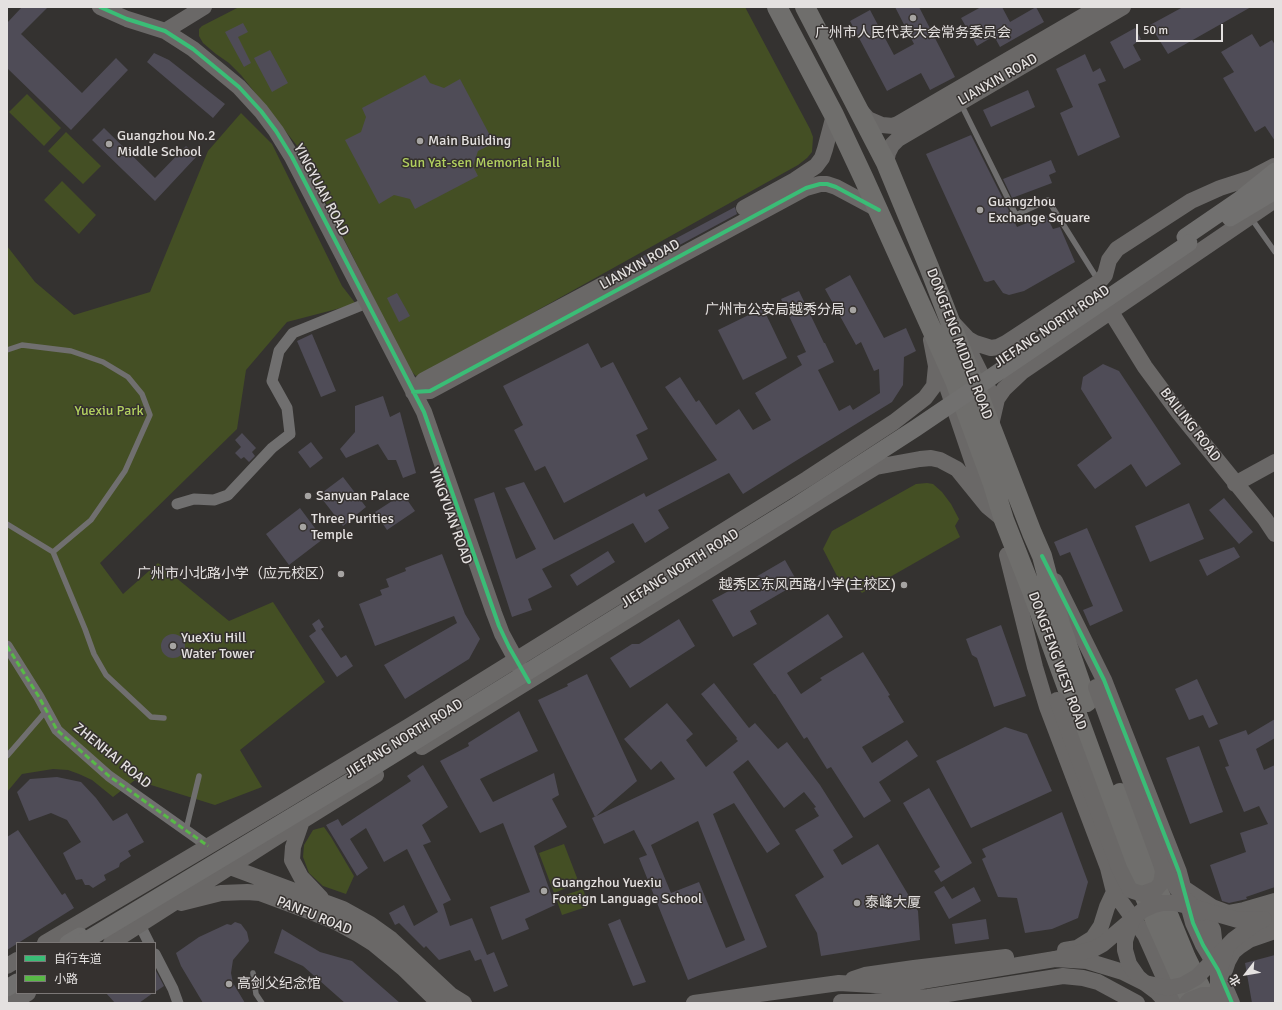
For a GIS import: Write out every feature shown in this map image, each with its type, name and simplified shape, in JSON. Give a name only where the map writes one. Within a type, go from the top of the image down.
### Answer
[{"type":"highway","name":"DONGFENG MIDDLE ROAD","points":[[777,7],[834,115],[926,316]]},
{"type":"highway","name":"DONGFENG MIDDLE ROAD","points":[[805,7],[886,163],[951,321],[1042,556],[1060,624],[1090,690]]},
{"type":"highway","name":"DONGFENG WEST ROAD","points":[[926,316],[955,381],[993,484],[1004,520],[1032,591],[1137,879],[1192,1003]]},
{"type":"highway","name":"DONGFENG WEST ROAD","points":[[1090,690],[1151,873],[1186,958],[1208,1003]]},
{"type":"main road","name":"YINGYUAN ROAD","points":[[100,7],[126,19],[165,31],[193,49],[239,87],[265,116],[276,131],[292,157],[413,392],[414,412],[489,628],[498,650],[529,682]]},
{"type":"main road","points":[[165,31],[204,7]]},
{"type":"main road","name":"LIANXIN ROAD","points":[[857,107],[868,119],[882,125],[893,126],[898,124],[1099,7]]},
{"type":"main road","name":"LIANXIN ROAD","points":[[886,163],[888,153],[892,145],[898,139],[1123,7]]},
{"type":"main road","name":"LIANXIN ROAD","points":[[413,392],[424,380],[608,282],[809,172],[822,158],[834,115]]},
{"type":"main road","points":[[951,321],[968,339],[975,343],[991,348],[998,347],[1034,326],[1100,282],[1105,275],[1109,260],[1117,249],[1192,201],[1220,188],[1251,178],[1275,165]]},
{"type":"main road","name":"JIEFANG NORTH ROAD","points":[[78,941],[821,481],[1187,240],[1275,171]]},
{"type":"main road","name":"LIANXIN ROAD","points":[[413,392],[430,391],[806,188],[820,184],[827,184],[836,187],[878,210]]},
{"type":"main road","name":"JIEFANG NORTH ROAD","points":[[1187,240],[1275,191]]},
{"type":"main road","points":[[991,425],[997,399],[1004,389],[1033,363],[1111,312],[1275,200]]},
{"type":"main road","points":[[1100,282],[1108,295],[1114,299],[1127,301]]},
{"type":"main road","name":"BAILING ROAD","points":[[1111,312],[1141,360],[1178,413],[1265,519],[1275,534]]},
{"type":"main road","points":[[926,316],[946,388],[1007,555],[1057,700],[1119,868],[1130,890],[1142,894],[1156,889],[1161,883],[1164,870]]},
{"type":"main road","name":"JIEFANG NORTH ROAD","points":[[47,942],[253,820],[511,663],[793,488],[908,412],[925,398],[934,386],[936,366],[926,316]]},
{"type":"main road","points":[[870,438],[882,440],[885,442],[888,449],[888,453],[876,467]]},
{"type":"main road","name":"JIEFANG NORTH ROAD","points":[[113,942],[236,867],[302,821],[876,467],[920,458],[940,460],[957,469],[988,506],[1004,520]]},
{"type":"main road","points":[[1236,484],[1275,462]]},
{"type":"main road","points":[[1007,555],[1035,667],[1045,700],[1108,868],[1114,892],[1145,934],[1174,1003]]},
{"type":"main road","points":[[1042,556],[1104,680],[1176,866],[1193,923],[1198,935],[1218,970],[1232,1003]]},
{"type":"main road","points":[[1090,690],[1164,870],[1187,901],[1208,922],[1213,930],[1214,939],[1210,962],[1210,972],[1211,981],[1220,1003]]},
{"type":"main road","points":[[253,820],[237,840],[234,851],[236,867],[250,885],[260,893]]},
{"type":"main road","points":[[302,821],[292,850],[292,860],[301,877],[325,902]]},
{"type":"main road","points":[[194,854],[236,867],[343,909],[376,928],[391,939],[451,995],[464,1003]]},
{"type":"main road","points":[[1164,870],[1188,896],[1228,917]]},
{"type":"main road","points":[[1182,887],[1212,907],[1228,913],[1275,901]]},
{"type":"main road","points":[[170,906],[221,893],[236,891],[260,893]]},
{"type":"main road","points":[[694,1003],[839,983],[865,975],[894,970],[1077,948],[1093,938],[1101,926],[1114,892]]},
{"type":"main road","name":"PANFU ROAD","points":[[260,893],[334,921],[358,934],[390,957],[439,1003]]},
{"type":"main road","points":[[1167,1003],[1157,992],[1138,977],[1129,964],[1125,950],[1126,934],[1131,923],[1143,910],[1162,903],[1175,903],[1197,910],[1247,920],[1270,918]]},
{"type":"main road","points":[[837,1002],[892,986],[1055,959],[1094,949],[1103,944],[1136,917]]},
{"type":"main road","points":[[1055,959],[1079,960],[1096,963],[1123,972],[1145,983],[1160,987],[1176,987],[1190,982],[1233,940],[1256,923],[1270,918]]},
{"type":"main road","points":[[1224,984],[1225,969],[1233,952],[1249,940],[1275,931]]},
{"type":"main road","points":[[1220,1003],[1218,975],[1223,956],[1233,940]]},
{"type":"main road","points":[[7,966],[16,961]]},
{"type":"main road","points":[[7,980],[16,975]]},
{"type":"main road","points":[[837,1002],[871,1002],[928,997],[1063,976],[1084,978],[1098,982],[1137,1003]]},
{"type":"main road","points":[[7,988],[16,983]]},
{"type":"main road","points":[[839,983],[892,986]]},
{"type":"main road","points":[[11,1003],[26,994]]},
{"type":"main road","points":[[1187,1003],[1190,1000],[1203,995],[1211,995],[1220,1003]]},
{"type":"street","points":[[177,504],[194,499],[214,500],[228,495],[272,448],[290,434],[287,408],[272,381],[279,351],[293,333],[367,302]]},
{"type":"street","name":"ZHENHAI ROAD","points":[[7,646],[10,660],[46,711],[57,730],[109,776],[208,846]]},
{"type":"street","points":[[140,925],[148,942]]},
{"type":"street","points":[[156,956],[173,989],[178,1003]]},
{"type":"lane","points":[[960,102],[1016,215],[1048,200],[1100,282]]},
{"type":"lane","points":[[1251,217],[1275,252]]},
{"type":"lane","points":[[7,350],[22,345],[71,351],[103,362],[128,377],[142,394],[150,415],[126,471],[91,520],[53,552]]},
{"type":"lane","points":[[7,524],[53,552],[94,654],[106,674],[151,717],[164,718]]},
{"type":"lane","points":[[7,756],[46,711]]},
{"type":"lane","points":[[186,830],[199,776]]},
{"type":"lane","points":[[253,973],[256,994],[262,1003]]},
{"type":"green space","name":"Sun Yat-sen Memorial Hall","points":[[239,7],[745,7],[810,129],[813,137],[812,152],[798,165],[423,374],[416,376],[409,369],[298,147],[241,75],[229,63],[203,43],[199,36],[199,29],[202,26]]},
{"type":"green space","points":[[27,94],[61,128],[44,146],[9,112]]},
{"type":"green space","name":"Yuexiu Park","points":[[241,113],[272,144],[342,286],[356,304],[287,322],[246,370],[237,429],[100,563],[123,594],[158,563],[229,621],[273,602],[325,682],[240,750],[262,787],[215,805],[135,780],[113,797],[92,780],[68,770],[53,769],[22,774],[7,792],[7,246],[35,282],[74,315],[150,292],[208,151]]},
{"type":"green space","points":[[66,132],[101,166],[83,184],[48,151]]},
{"type":"green space","points":[[62,181],[96,215],[79,234],[44,200]]},
{"type":"green space","points":[[916,484],[933,484],[942,492],[951,504],[959,519],[955,526],[960,537],[862,593],[857,587],[845,584],[837,576],[823,549],[832,531]]},
{"type":"green space","points":[[324,827],[354,876],[346,894],[323,886],[309,873],[303,857],[304,845],[313,830]]},
{"type":"green space","points":[[564,844],[579,883],[554,893],[539,853]]},
{"type":"green space","points":[[583,889],[589,906],[562,915],[556,898]]},
{"type":"building","points":[[22,7],[48,7],[21,34],[82,93],[116,58],[128,70],[71,130],[7,68],[7,23]]},
{"type":"building","points":[[895,7],[919,7],[955,77],[930,90],[921,73],[887,91],[850,21],[870,10],[894,55],[914,44]]},
{"type":"building","points":[[981,7],[1002,7],[1010,22],[1036,7],[1044,22],[1000,47],[994,36],[977,46],[961,18]]},
{"type":"building","points":[[1183,7],[1251,7],[1168,54],[1150,25]]},
{"type":"building","points":[[243,23],[248,32],[238,37],[251,63],[244,67],[225,32]]},
{"type":"building","points":[[1135,28],[1141,39],[1133,45],[1141,60],[1124,69],[1110,42]]},
{"type":"building","points":[[1252,34],[1260,47],[1272,40],[1275,45],[1275,141],[1265,126],[1255,132],[1223,78],[1234,72],[1221,52]]},
{"type":"building","points":[[270,50],[288,83],[272,92],[254,58]]},
{"type":"building","points":[[154,53],[169,60],[225,104],[213,118],[147,62]]},
{"type":"building","points":[[1085,54],[1093,72],[1100,68],[1106,81],[1098,84],[1120,137],[1078,156],[1060,113],[1073,107],[1056,69]]},
{"type":"building","name":"Main Building","points":[[425,75],[430,83],[444,88],[460,79],[494,143],[478,151],[473,166],[478,176],[415,209],[410,199],[394,195],[379,204],[345,140],[361,132],[366,117],[362,108]]},
{"type":"building","points":[[1028,90],[1035,107],[991,127],[983,110]]},
{"type":"building","points":[[104,128],[155,178],[186,146],[197,156],[155,201],[92,140]]},
{"type":"building","name":"Guangzhou Exchange Square","points":[[971,135],[1017,227],[1046,215],[1053,229],[1060,227],[1075,262],[1024,291],[1009,295],[1003,293],[994,280],[987,282],[984,281],[926,154]]},
{"type":"building","points":[[1051,160],[1056,172],[1049,175],[1052,183],[1012,198],[1003,179]]},
{"type":"building","points":[[735,207],[737,214],[613,281],[607,275]]},
{"type":"building","points":[[850,275],[884,338],[906,328],[916,351],[904,357],[903,385],[892,402],[743,494],[729,473],[658,510],[669,528],[645,543],[633,523],[542,569],[552,587],[528,599],[532,610],[512,617],[474,499],[494,492],[516,559],[536,549],[505,488],[524,482],[554,540],[644,493],[646,497],[717,460],[665,387],[680,377],[696,402],[699,400],[716,425],[739,409],[753,430],[771,420],[755,393],[802,365],[797,356],[806,352],[781,299],[799,291],[834,362],[818,370],[839,411],[850,405],[853,410],[880,393],[879,369],[874,371],[861,342],[856,345],[825,289]]},
{"type":"building","points":[[397,293],[410,316],[399,322],[387,298]]},
{"type":"building","points":[[763,308],[787,358],[743,380],[718,330]]},
{"type":"building","points":[[312,334],[336,391],[321,397],[297,341]]},
{"type":"building","points":[[588,343],[601,368],[613,362],[648,429],[636,435],[648,459],[564,503],[545,466],[535,471],[514,430],[523,425],[503,386]]},
{"type":"building","points":[[1103,364],[1119,371],[1181,464],[1146,487],[1131,464],[1095,489],[1077,465],[1112,438],[1081,389],[1083,377]]},
{"type":"building","points":[[383,396],[390,417],[400,412],[416,473],[403,478],[396,460],[388,460],[378,444],[346,458],[340,449],[355,432],[355,406]]},
{"type":"building","points":[[242,433],[256,448],[252,452],[255,456],[249,462],[244,457],[241,459],[235,453],[241,447],[235,440]]},
{"type":"building","points":[[311,442],[323,458],[310,468],[298,452]]},
{"type":"building","points":[[343,477],[366,507],[343,526],[319,495]]},
{"type":"building","points":[[403,494],[415,511],[387,530],[375,512]]},
{"type":"building","points":[[1224,498],[1253,532],[1239,544],[1209,510]]},
{"type":"building","points":[[1189,503],[1204,539],[1150,562],[1135,526]]},
{"type":"building","points":[[300,508],[323,539],[289,565],[266,534]]},
{"type":"building","points":[[1087,528],[1123,611],[1090,626],[1083,610],[1093,606],[1070,552],[1060,556],[1054,542]]},
{"type":"building","points":[[1234,547],[1240,557],[1207,576],[1199,560]]},
{"type":"building","points":[[608,551],[615,562],[577,586],[570,575]]},
{"type":"building","points":[[442,554],[465,614],[480,639],[469,659],[405,699],[384,665],[457,623],[454,616],[375,646],[359,604],[382,595],[380,590],[389,587],[386,579],[406,571],[405,568]]},
{"type":"building","points":[[785,560],[798,583],[750,611],[757,624],[733,637],[712,600],[736,587],[737,588]]},
{"type":"building","points":[[828,614],[843,637],[787,673],[801,694],[822,680],[820,678],[863,652],[890,695],[888,696],[904,722],[862,747],[872,763],[907,740],[918,756],[879,782],[891,801],[864,818],[831,767],[827,769],[807,737],[804,739],[775,694],[753,664]]},
{"type":"building","points":[[319,619],[324,627],[321,629],[341,658],[346,655],[353,666],[337,677],[309,636],[316,631],[312,624]]},
{"type":"building","points":[[679,619],[695,646],[630,688],[610,658],[632,644],[639,644]]},
{"type":"building","points":[[1001,625],[1026,696],[994,707],[977,658],[972,655],[966,639]]},
{"type":"building","name":"YueXiu Hill Water Tower","points":[[173,634],[178,635],[184,641],[184,651],[178,657],[173,658],[168,657],[162,651],[161,646],[162,641],[168,635]]},
{"type":"building","points":[[587,674],[637,781],[595,817],[538,700],[568,686],[567,684]]},
{"type":"building","points":[[1197,679],[1218,724],[1209,728],[1203,715],[1189,720],[1175,689]]},
{"type":"building","points":[[714,683],[749,728],[755,723],[778,749],[787,742],[820,785],[853,837],[833,850],[842,865],[878,844],[918,911],[920,940],[821,956],[817,933],[795,895],[824,877],[795,830],[819,816],[814,808],[816,807],[804,792],[784,808],[748,760],[733,772],[780,844],[767,853],[734,803],[713,814],[767,947],[688,980],[639,858],[647,855],[634,830],[604,844],[592,818],[675,779],[661,761],[651,770],[624,739],[667,703],[693,734],[686,740],[706,767],[738,741],[701,694]],"holes":[[[698,821],[745,940],[726,948],[699,882],[671,893],[651,845]]]},
{"type":"building","points":[[519,711],[538,751],[480,779],[493,802],[554,773],[559,795],[552,799],[567,827],[534,846],[555,905],[525,919],[529,929],[502,940],[490,907],[530,892],[503,823],[480,833],[440,761],[469,746],[468,743]]},
{"type":"building","points":[[1275,719],[1275,738],[1256,749],[1264,770],[1275,765],[1275,887],[1246,897],[1247,899],[1229,903],[1222,901],[1210,865],[1246,852],[1240,833],[1268,824],[1259,806],[1244,812],[1225,767],[1229,766],[1219,740],[1246,730],[1248,735]]},
{"type":"building","points":[[1005,727],[1027,734],[1052,791],[971,828],[936,761]]},
{"type":"building","points":[[1199,746],[1223,812],[1190,824],[1166,758]]},
{"type":"building","points":[[423,765],[448,807],[422,825],[431,842],[423,845],[451,900],[443,904],[450,926],[472,918],[487,955],[494,952],[508,986],[494,992],[481,959],[475,961],[470,950],[439,960],[426,946],[424,948],[399,923],[395,925],[389,913],[404,905],[414,926],[438,912],[407,849],[384,862],[366,828],[350,839],[368,868],[357,876],[326,825],[338,819],[342,826],[411,781],[407,776]]},
{"type":"building","points":[[57,777],[81,782],[96,798],[113,821],[127,813],[144,842],[128,851],[131,856],[120,863],[119,867],[104,875],[106,880],[93,888],[89,885],[85,885],[82,879],[76,880],[63,853],[81,842],[67,820],[51,813],[29,821],[17,792],[30,779]]},
{"type":"building","points":[[929,788],[972,863],[941,882],[934,871],[940,867],[903,803]]},
{"type":"building","points":[[1062,812],[1088,882],[1078,918],[1052,929],[1025,933],[1017,898],[998,897],[982,859],[986,857],[982,849]]},
{"type":"building","points":[[18,830],[62,895],[65,893],[74,908],[20,942],[16,942],[16,944],[7,950],[7,837]]},
{"type":"building","points":[[944,886],[952,899],[974,887],[981,901],[949,919],[934,892]]},
{"type":"building","points":[[620,919],[646,982],[633,986],[608,924]]},
{"type":"building","points":[[986,919],[989,939],[955,944],[952,924]]},
{"type":"building","points":[[235,922],[241,924],[247,932],[249,941],[233,960],[231,973],[233,983],[245,1003],[203,1003],[181,966],[176,953],[199,937],[227,924],[231,925]]},
{"type":"building","points":[[282,929],[320,952],[352,961],[400,1003],[345,1003],[303,966],[274,953]]},
{"type":"building","points":[[1275,955],[1275,1003],[1252,1003],[1245,963]]},
{"type":"building","points":[[156,971],[164,986],[156,991]]},
{"type":"building","points":[[107,994],[152,994],[139,1003],[115,1003]]},
{"type":"marked path","points":[[7,646],[39,697],[57,730],[109,776],[208,846]]},
{"type":"cycle path","points":[[100,7],[127,19],[165,31],[193,49],[239,87],[261,111],[276,131],[292,157],[424,412],[499,626],[529,682]]},
{"type":"cycle path","points":[[413,392],[430,391],[806,188],[820,184],[827,184],[836,187],[879,210]]},
{"type":"cycle path","points":[[1042,556],[1104,680],[1179,872],[1193,923],[1203,945],[1218,970],[1232,1003]]},
{"type":"place","name":"广州市人民代表大会常务委员会","points":[[913,18]]},
{"type":"place","name":"Main Building","points":[[420,141]]},
{"type":"place","name":"Guangzhou No.2 Middle School","points":[[109,144]]},
{"type":"place","name":"Guangzhou Exchange Square","points":[[980,210]]},
{"type":"place","name":"广州市公安局越秀分局","points":[[853,310]]},
{"type":"place","name":"Sanyuan Palace","points":[[308,496]]},
{"type":"place","name":"Three Purities Temple","points":[[303,527]]},
{"type":"place","name":"广州市小北路小学（应元校区）","points":[[341,574]]},
{"type":"place","name":"越秀区东风西路小学(主校区)","points":[[904,585]]},
{"type":"place","name":"YueXiu Hill Water Tower","points":[[173,646]]},
{"type":"place","name":"Guangzhou Yuexiu Foreign Language School","points":[[544,891]]},
{"type":"place","name":"泰峰大厦","points":[[857,903]]},
{"type":"place","name":"高剑父纪念馆","points":[[229,984]]}]
